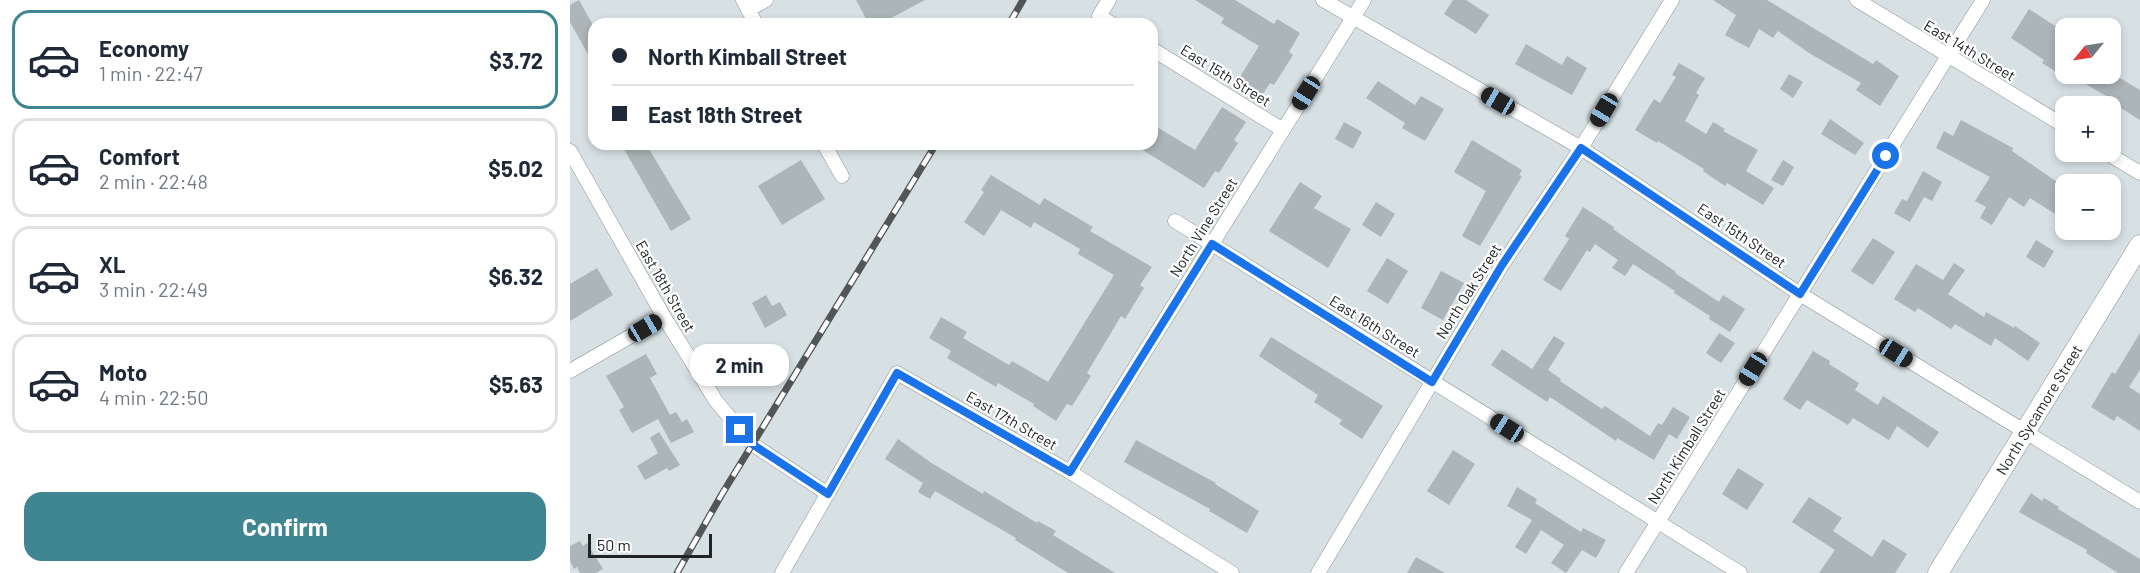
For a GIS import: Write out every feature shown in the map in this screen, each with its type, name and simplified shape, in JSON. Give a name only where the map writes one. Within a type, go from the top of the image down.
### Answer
[{"type":"main road","name":"North Sycamore Street","points":[[1938,573],[2140,245]]},
{"type":"street","points":[[746,5],[766,0]]},
{"type":"street","points":[[1102,18],[1099,16],[1109,0]]},
{"type":"street","name":"East 15th Street","points":[[1323,0],[1581,148],[1800,294],[2140,502]]},
{"type":"street","name":"North Vine Street","points":[[1070,472],[1364,0]]},
{"type":"street","name":"North Oak Street","points":[[1318,573],[1502,265],[1581,148],[1671,0]]},
{"type":"street","name":"East 14th Street","points":[[1857,0],[2055,120]]},
{"type":"street","name":"North Kimball Street","points":[[1626,573],[1983,0]]},
{"type":"street","name":"East 15th Street","points":[[1158,53],[1283,130]]},
{"type":"street","points":[[827,150],[842,176]]},
{"type":"street","name":"East 18th Street","points":[[570,151],[664,317],[716,401],[752,444],[828,494]]},
{"type":"street","points":[[2121,162],[2140,173]]},
{"type":"street","name":"East 16th Street","points":[[1175,221],[1740,573]]},
{"type":"street","points":[[570,371],[664,317]]},
{"type":"street","name":"East 17th Street","points":[[828,494],[897,373],[1070,472],[1232,573]]},
{"type":"street","points":[[782,573],[828,494]]},
{"type":"building","points":[[579,0],[589,18],[588,54],[570,22],[570,5]]},
{"type":"building","points":[[856,0],[925,0],[891,18],[866,18]]},
{"type":"building","points":[[1195,0],[1235,0],[1274,24],[1277,19],[1300,33],[1289,52],[1293,55],[1274,85],[1270,83],[1259,100],[1235,85],[1259,46],[1221,23],[1224,18]]},
{"type":"building","points":[[1453,0],[1466,0],[1489,15],[1476,34],[1444,14]]},
{"type":"building","points":[[1713,0],[1767,0],[1873,64],[1876,60],[1899,76],[1880,106],[1856,90],[1861,83],[1809,53],[1778,31],[1773,38],[1759,29],[1749,48],[1725,35],[1736,15]]},
{"type":"building","points":[[2029,9],[2055,26],[2055,71],[2042,63],[2044,60],[2011,38]]},
{"type":"building","points":[[1526,44],[1562,65],[1567,56],[1587,68],[1572,95],[1515,64]]},
{"type":"building","points":[[1679,63],[1705,78],[1696,93],[1699,95],[1685,121],[1706,134],[1713,122],[1725,129],[1723,131],[1758,150],[1746,171],[1774,188],[1763,205],[1727,183],[1725,186],[1703,171],[1704,169],[1635,130],[1654,99],[1660,103],[1676,77],[1672,75]]},
{"type":"building","points":[[1789,74],[1803,82],[1793,98],[1780,89]]},
{"type":"building","points":[[2121,79],[2140,90],[2140,120],[2121,108],[2121,96],[2106,96],[2085,84],[2121,84]]},
{"type":"building","points":[[1378,81],[1415,105],[1421,96],[1444,109],[1425,141],[1402,128],[1405,123],[1366,98]]},
{"type":"building","points":[[1222,107],[1246,122],[1234,140],[1238,143],[1219,173],[1215,171],[1204,188],[1143,150],[1158,150],[1158,128],[1195,150]]},
{"type":"building","points":[[1830,119],[1864,143],[1855,155],[1821,134]]},
{"type":"building","points":[[1961,120],[2013,148],[2012,151],[2055,180],[2055,214],[2030,198],[2024,207],[2009,197],[1992,225],[1980,218],[1986,207],[1975,201],[1990,177],[1936,148],[1944,131],[1953,136]]},
{"type":"building","points":[[1344,122],[1362,132],[1353,149],[1335,139]]},
{"type":"building","points":[[1472,140],[1522,170],[1519,175],[1522,176],[1480,246],[1462,236],[1486,191],[1454,172]]},
{"type":"building","points":[[624,150],[650,150],[691,219],[671,231]]},
{"type":"building","points":[[801,160],[825,199],[782,225],[758,186]]},
{"type":"building","points":[[1783,160],[1794,167],[1783,186],[1771,180]]},
{"type":"building","points":[[1923,171],[1942,182],[1932,201],[1924,197],[1910,222],[1894,213],[1902,199],[1907,201]]},
{"type":"building","points":[[991,175],[1040,205],[1044,198],[1093,227],[1090,231],[1152,267],[1140,285],[1144,288],[1125,319],[1121,316],[1087,373],[1091,376],[1072,406],[1067,404],[1056,421],[1033,406],[1034,404],[998,383],[996,387],[947,358],[951,351],[929,338],[941,317],[967,332],[963,338],[1009,365],[1012,361],[1048,382],[1114,275],[1078,254],[1080,249],[1034,222],[1031,228],[1001,210],[984,236],[964,222],[984,192],[981,190]]},
{"type":"building","points":[[1300,182],[1322,196],[1314,208],[1351,229],[1328,268],[1269,231]]},
{"type":"building","points":[[1376,202],[1395,214],[1381,237],[1362,225]]},
{"type":"building","points":[[1583,207],[1719,302],[1723,295],[1745,309],[1730,332],[1674,293],[1675,291],[1633,264],[1625,276],[1612,268],[1618,260],[1595,244],[1590,252],[1587,250],[1561,291],[1543,280],[1569,239],[1565,236]]},
{"type":"building","points":[[1873,238],[1895,252],[1873,285],[1851,271]]},
{"type":"building","points":[[2036,240],[2054,251],[2044,268],[2026,257]]},
{"type":"building","points":[[1387,258],[1408,271],[1388,304],[1367,291]]},
{"type":"building","points":[[1954,263],[1965,270],[1948,294],[1984,317],[1986,312],[2014,328],[2015,326],[2040,343],[2028,361],[1995,338],[1991,346],[1955,324],[1951,329],[1918,308],[1915,312],[1894,299],[1916,264],[1943,280]]},
{"type":"building","points":[[597,268],[613,295],[570,321],[570,284]]},
{"type":"building","points":[[1441,271],[1464,283],[1443,320],[1421,308]]},
{"type":"building","points":[[766,295],[772,306],[780,302],[787,315],[765,328],[752,303]]},
{"type":"building","points":[[1719,333],[1735,343],[1721,363],[1706,353]]},
{"type":"building","points":[[2140,333],[2140,370],[2129,387],[2140,394],[2140,431],[2117,416],[2114,421],[2091,407],[2112,372],[2115,374]]},
{"type":"building","points":[[1554,336],[1565,343],[1548,370],[1561,379],[1560,381],[1602,409],[1605,406],[1650,436],[1658,423],[1662,425],[1673,407],[1690,417],[1677,439],[1669,434],[1654,460],[1617,438],[1616,441],[1550,397],[1547,402],[1491,365],[1502,349],[1532,369]]},
{"type":"building","points":[[1271,337],[1383,406],[1362,439],[1339,424],[1342,420],[1314,402],[1318,395],[1259,356]]},
{"type":"building","points":[[1813,351],[1859,383],[1855,390],[1878,405],[1883,396],[1939,432],[1928,448],[1897,426],[1889,440],[1853,418],[1848,425],[1807,400],[1800,410],[1783,399]]},
{"type":"building","points":[[646,354],[657,374],[650,378],[670,415],[676,412],[682,422],[687,419],[694,432],[671,443],[658,419],[632,433],[619,410],[624,407],[606,376]]},
{"type":"building","points":[[659,432],[680,465],[669,471],[667,468],[645,480],[637,466],[658,453],[650,438]]},
{"type":"building","points":[[898,439],[930,462],[983,494],[984,491],[1037,523],[1038,521],[1056,531],[1053,535],[1115,573],[1068,573],[1015,540],[1016,538],[935,491],[930,499],[918,492],[923,483],[885,459]]},
{"type":"building","points":[[1136,440],[1216,483],[1259,511],[1247,533],[1209,511],[1210,509],[1124,462]]},
{"type":"building","points":[[1453,450],[1475,464],[1449,505],[1427,491]]},
{"type":"building","points":[[1738,468],[1764,484],[1747,510],[1722,494]]},
{"type":"building","points":[[1517,487],[1537,499],[1535,503],[1581,532],[1583,528],[1606,540],[1596,558],[1582,550],[1566,573],[1551,563],[1564,545],[1541,530],[1526,554],[1515,547],[1532,520],[1507,506]]},
{"type":"building","points":[[2031,493],[2042,501],[2044,498],[2059,507],[2058,509],[2140,559],[2140,573],[2118,573],[2086,553],[2087,550],[2019,512]]},
{"type":"building","points":[[1809,497],[1842,518],[1833,531],[1872,557],[1883,539],[1907,554],[1895,573],[1819,573],[1835,550],[1792,522]]},
{"type":"building","points":[[580,541],[583,546],[587,543],[603,569],[596,573],[580,573],[577,567],[574,569],[570,561],[570,546]]},
{"type":"building","points":[[1416,557],[1445,573],[1407,573]]},
{"type":"railway","points":[[1012,18],[1023,0]]},
{"type":"railway","points":[[677,573],[722,494],[932,150]]},
{"type":"route","points":[[740,430],[752,444],[828,494],[897,373],[1070,472],[1212,244],[1432,382],[1502,265],[1581,148],[1800,294],[1886,156]]}]
